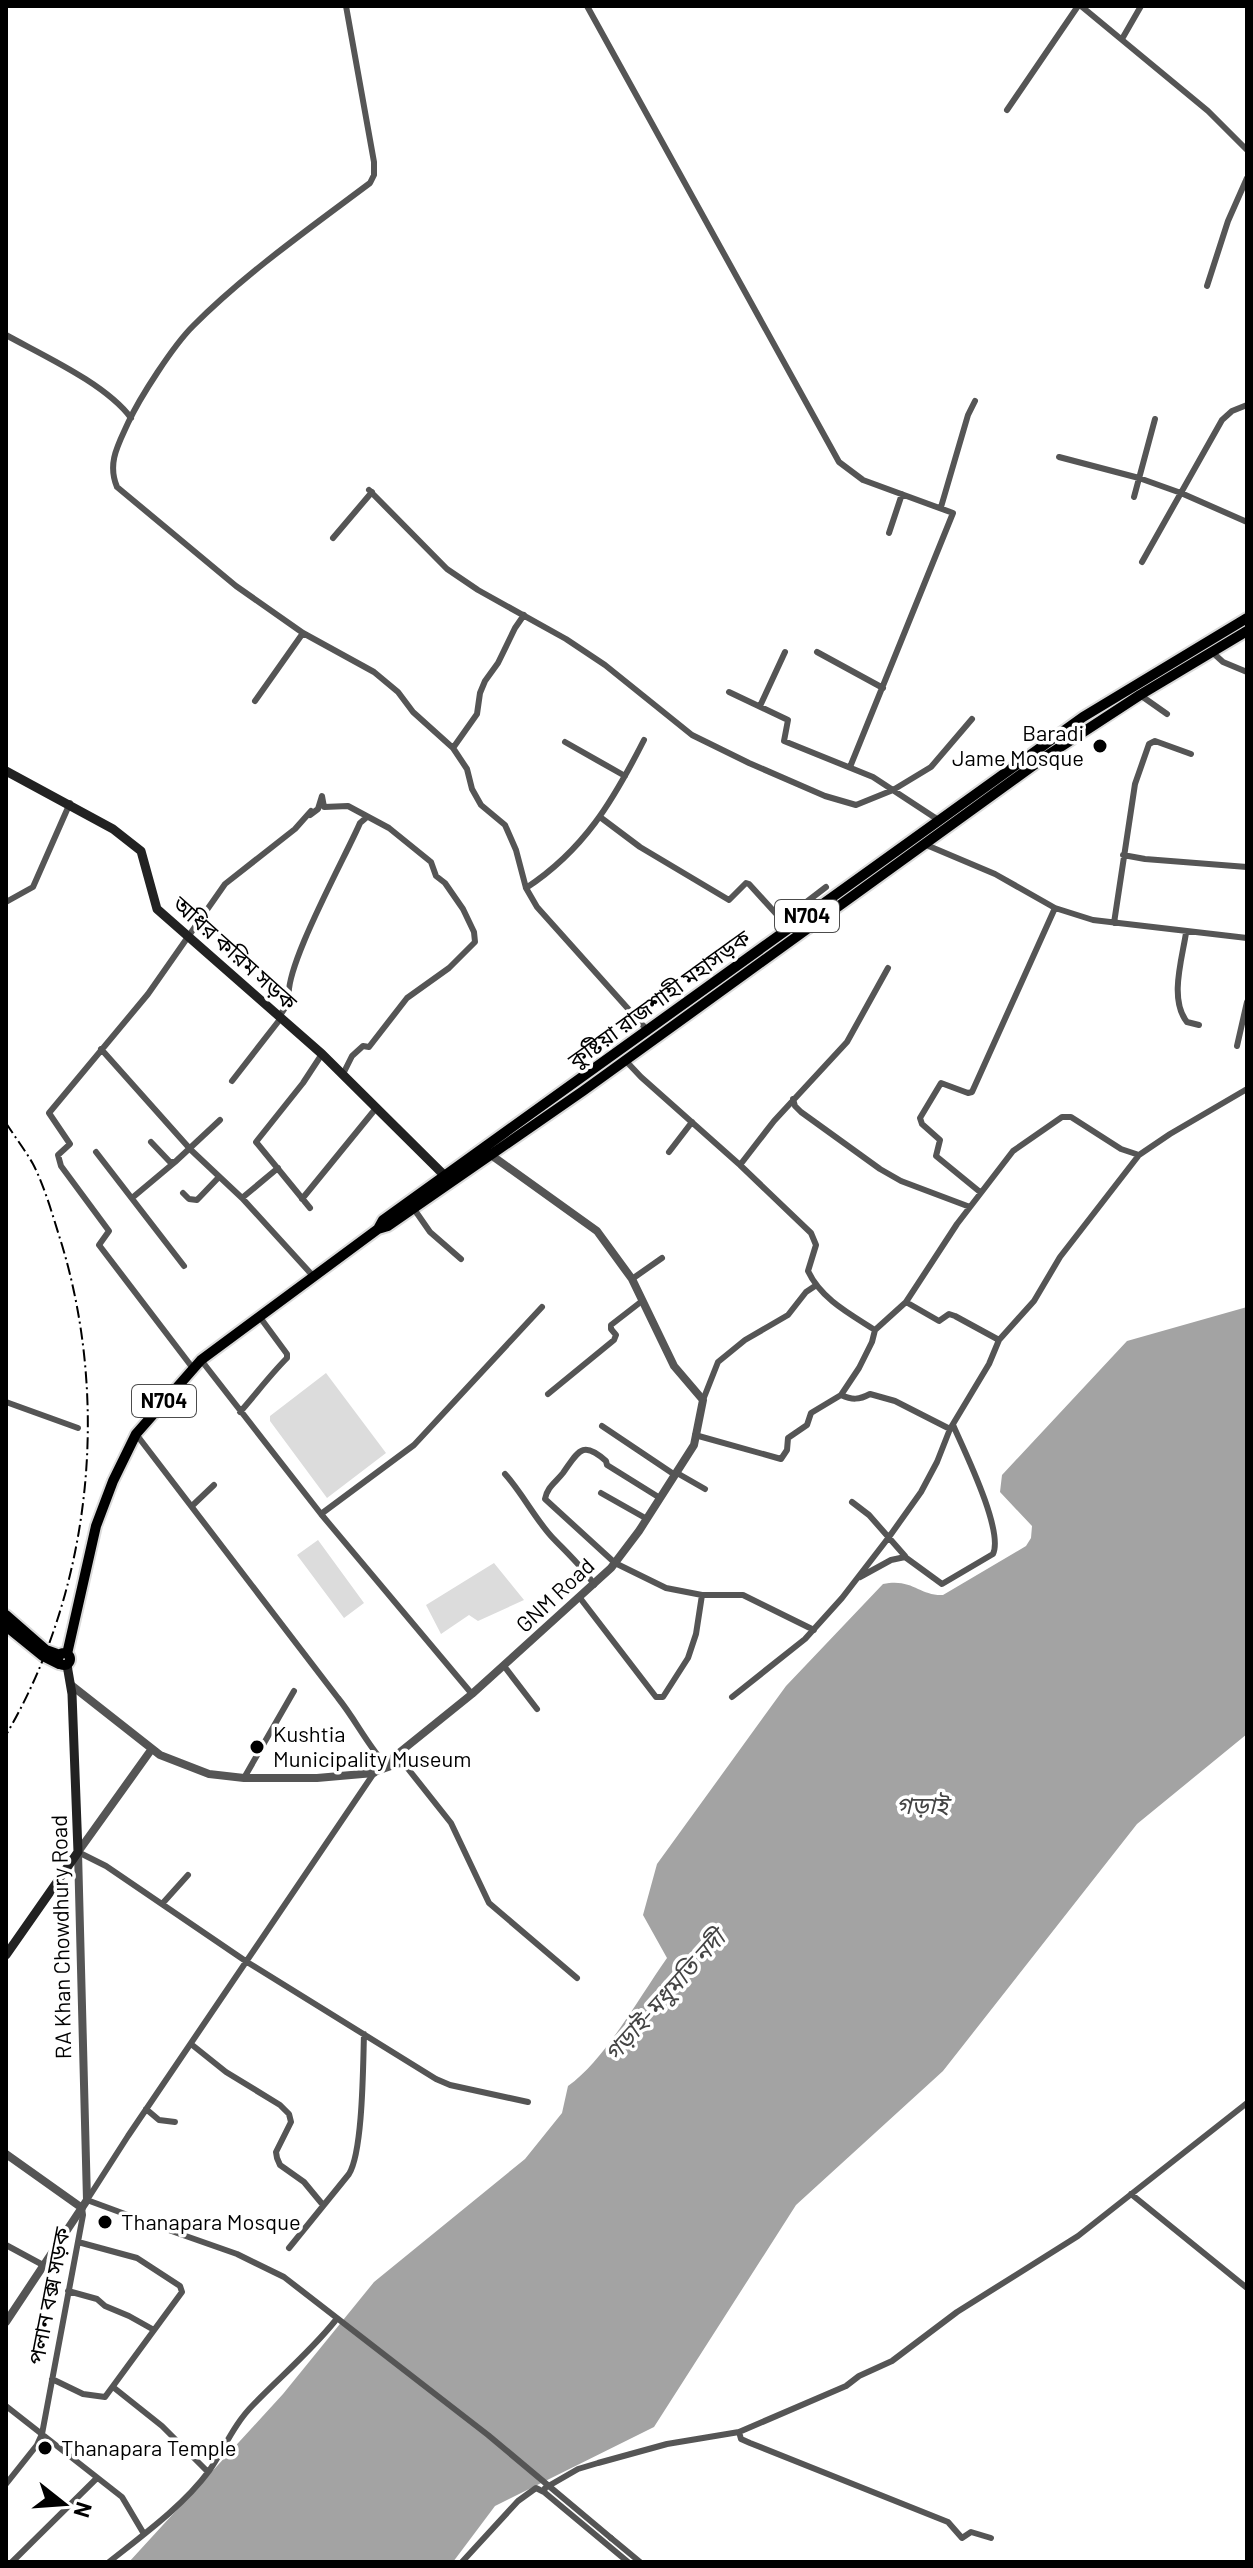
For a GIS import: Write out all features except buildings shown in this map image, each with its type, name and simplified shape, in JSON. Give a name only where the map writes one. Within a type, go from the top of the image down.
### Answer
[{"type":"highway","name":"কুষ্টিয়া রাজশাহী মহাসড়ক","points":[[378,1229],[383,1220],[491,1155],[625,1060],[648,1031],[760,957],[787,924],[924,844],[1123,691],[1247,618]]},
{"type":"highway","name":"কুষ্টিয়া রাজশাহী মহাসড়ক","points":[[63,1659],[96,1526],[113,1481],[136,1434],[196,1364],[378,1229],[414,1209],[449,1179],[870,877],[940,821],[970,806],[1128,702],[1247,631]]},
{"type":"highway","points":[[1123,691],[1128,702]]},
{"type":"highway","points":[[6,1615],[12,1627],[63,1659]]},
{"type":"main road","name":"অধির করিম সড়ক","points":[[6,771],[70,803],[113,829],[141,851],[157,909],[322,1054],[449,1179]]},
{"type":"main road","name":"RA Khan Chowdhury Road","points":[[63,1659],[71,1685],[78,1852]]},
{"type":"main road","points":[[6,1955],[78,1852]]},
{"type":"street","points":[[346,6],[374,175],[370,183],[277,253],[191,328],[138,403],[131,418],[111,465],[117,487],[236,586],[303,633],[374,672],[453,748],[467,769],[472,789],[481,805],[505,825],[511,835],[526,888],[537,907],[648,1031]]},
{"type":"street","points":[[587,6],[839,462],[863,480],[951,511],[952,516],[850,767]]},
{"type":"street","points":[[1007,110],[1080,6],[1208,111],[1247,150]]},
{"type":"street","points":[[1122,39],[1141,6]]},
{"type":"street","points":[[1207,286],[1228,221],[1247,178]]},
{"type":"street","points":[[6,335],[54,361],[119,403],[131,418]]},
{"type":"street","points":[[941,507],[963,430],[975,401]]},
{"type":"street","points":[[1142,562],[1222,420],[1232,411],[1247,405]]},
{"type":"street","points":[[1134,497],[1155,419]]},
{"type":"street","points":[[1059,457],[1139,478],[1247,522]]},
{"type":"street","points":[[333,538],[370,491],[447,569],[605,665],[703,742],[850,805],[864,803],[893,790],[931,767],[972,719]]},
{"type":"street","points":[[889,533],[902,494]]},
{"type":"street","points":[[453,748],[477,714],[485,681],[524,615]]},
{"type":"street","points":[[255,701],[303,633]]},
{"type":"street","points":[[760,706],[785,652]]},
{"type":"street","points":[[817,652],[883,688]]},
{"type":"street","points":[[1212,652],[1223,662],[1247,672]]},
{"type":"street","points":[[729,692],[788,720],[784,741],[873,777],[940,821]]},
{"type":"street","points":[[1140,695],[1167,714]]},
{"type":"street","points":[[526,888],[564,860],[600,817],[644,740]]},
{"type":"street","points":[[1114,923],[1135,784],[1149,744],[1155,741],[1191,754]]},
{"type":"street","points":[[565,742],[625,776]]},
{"type":"street","points":[[343,1074],[352,1056],[363,1046],[369,1047],[407,998],[449,968],[475,942],[463,909],[445,883],[436,876],[431,862],[389,828],[348,806],[324,807],[322,796],[318,809],[225,884],[148,994],[49,1113],[70,1144],[58,1155],[58,1160],[109,1231],[99,1245],[472,1694]]},
{"type":"street","points":[[6,902],[33,887],[70,803]]},
{"type":"street","points":[[232,1081],[290,1000],[287,989],[302,945],[360,823],[367,817]]},
{"type":"street","points":[[600,817],[640,847],[729,900],[746,883],[749,884],[787,924],[826,887]]},
{"type":"street","points":[[924,844],[995,874],[1055,908],[1093,920],[1247,938]]},
{"type":"street","points":[[1123,855],[1247,867]]},
{"type":"street","points":[[980,1192],[934,1154],[940,1142],[920,1118],[941,1083],[972,1092],[1055,908]]},
{"type":"street","points":[[1186,933],[1178,983],[1179,1008],[1187,1022],[1199,1025]]},
{"type":"street","points":[[740,1165],[793,1099],[847,1042],[888,968]]},
{"type":"street","points":[[1237,1046],[1247,1002]]},
{"type":"street","points":[[101,1049],[191,1150],[242,1198],[314,1277]]},
{"type":"street","points":[[310,1208],[256,1142],[322,1054]]},
{"type":"street","points":[[625,1060],[740,1165],[815,1239],[815,1253],[808,1271],[815,1286],[843,1310],[875,1330]]},
{"type":"street","points":[[732,1697],[814,1630],[889,1537],[921,1492],[999,1340],[1034,1301],[1060,1257],[1139,1155],[1247,1089]]},
{"type":"street","points":[[793,1099],[801,1112],[880,1169],[901,1181],[970,1207]]},
{"type":"street","points":[[302,1199],[377,1107]]},
{"type":"street","points":[[695,1435],[781,1459],[787,1450],[788,1438],[807,1425],[811,1413],[841,1395],[859,1368],[875,1330],[906,1302],[980,1192],[1017,1148],[1062,1117],[1071,1117],[1121,1149],[1139,1155]]},
{"type":"street","points":[[132,1198],[191,1150],[220,1120]]},
{"type":"street","points":[[669,1152],[692,1122]]},
{"type":"street","points":[[151,1142],[170,1162],[175,1162]]},
{"type":"street","points":[[96,1152],[184,1266]]},
{"type":"street","points":[[491,1155],[597,1231],[632,1279],[674,1366],[703,1400],[718,1362],[745,1340],[788,1315],[806,1292],[815,1286]]},
{"type":"street","points":[[242,1198],[278,1168]]},
{"type":"street","points":[[183,1193],[189,1199],[197,1200],[219,1177]]},
{"type":"street","points":[[414,1209],[430,1232],[461,1259]]},
{"type":"street","points":[[632,1279],[662,1258]]},
{"type":"street","points":[[548,1394],[614,1340],[616,1335],[610,1327],[642,1301]]},
{"type":"street","points":[[906,1302],[939,1321],[949,1314],[955,1316],[999,1340]]},
{"type":"street","points":[[321,1514],[414,1445],[542,1307]]},
{"type":"street","points":[[240,1412],[264,1386],[272,1371],[287,1358],[259,1316]]},
{"type":"street","points":[[841,1395],[861,1399],[870,1394],[895,1401],[952,1427],[990,1517],[996,1550],[942,1584],[905,1557],[869,1515],[852,1502]]},
{"type":"street","name":"GNM Road","points":[[374,1773],[472,1694],[615,1563],[694,1445],[703,1400]]},
{"type":"street","points":[[6,1402],[78,1428]]},
{"type":"street","points":[[602,1426],[705,1489]]},
{"type":"street","points":[[136,1434],[193,1505],[385,1764]]},
{"type":"street","points":[[660,1498],[607,1465],[589,1449],[578,1452],[547,1491],[545,1499],[615,1563],[666,1588],[704,1594],[743,1595],[814,1630]]},
{"type":"street","points":[[505,1474],[549,1534],[594,1585]]},
{"type":"street","points":[[193,1505],[214,1485]]},
{"type":"street","points":[[601,1493],[647,1519]]},
{"type":"street","points":[[856,1580],[891,1560],[905,1557]]},
{"type":"street","points":[[580,1598],[656,1697],[663,1697],[688,1658],[704,1594]]},
{"type":"street","points":[[504,1666],[537,1709]]},
{"type":"street","points":[[71,1685],[151,1750],[209,1774],[244,1778],[317,1778],[374,1773],[405,1765],[451,1823],[489,1903],[577,1978]]},
{"type":"street","points":[[244,1778],[294,1691]]},
{"type":"street","points":[[151,1750],[78,1852],[106,1866],[247,1962],[436,2079],[450,2085],[528,2102]]},
{"type":"street","points":[[6,2322],[374,1773]]},
{"type":"street","name":"RA Khan Chowdhury Road","points":[[78,1852],[84,2204]]},
{"type":"street","points":[[162,1904],[188,1875]]},
{"type":"street","points":[[289,2248],[354,2164],[362,2096],[364,2034]]},
{"type":"street","points":[[191,2044],[226,2072],[280,2105],[289,2114],[291,2122],[276,2152],[277,2158],[280,2165],[304,2182],[323,2205]]},
{"type":"street","points":[[544,2492],[553,2482],[598,2463],[667,2444],[739,2432],[846,2386],[866,2372],[892,2361],[957,2312],[1078,2236],[1247,2103]]},
{"type":"street","points":[[146,2109],[159,2120],[175,2122]]},
{"type":"street","name":"পলান বক্স সড়ক","points":[[6,2154],[84,2204],[42,2434]]},
{"type":"street","points":[[1131,2194],[1247,2288]]},
{"type":"street","points":[[84,2204],[237,2254],[284,2277],[476,2425],[640,2562]]},
{"type":"street","points":[[52,2379],[83,2394],[105,2397],[182,2292],[180,2286],[137,2258],[78,2242]]},
{"type":"street","points":[[6,2245],[43,2265]]},
{"type":"street","points":[[68,2291],[97,2299],[154,2330]]},
{"type":"street","points":[[109,2562],[144,2534],[208,2472],[233,2430],[254,2404],[289,2372],[335,2321]]},
{"type":"street","points":[[113,2387],[162,2426],[208,2472]]},
{"type":"street","points":[[6,2406],[122,2497],[144,2534]]},
{"type":"street","points":[[739,2432],[741,2439],[750,2443],[948,2522],[962,2538],[971,2532],[991,2538]]},
{"type":"street","points":[[6,2484],[42,2434]]},
{"type":"street","points":[[12,2562],[97,2478]]},
{"type":"street","points":[[462,2562],[518,2501],[536,2488],[628,2562]]},
{"type":"shaded area","points":[[326,1373],[386,1453],[327,1498],[270,1421],[270,1416]]},
{"type":"shaded area","points":[[318,1540],[364,1603],[344,1618],[297,1555]]},
{"type":"shaded area","points":[[494,1563],[524,1600],[478,1621],[469,1615],[441,1634],[426,1605]]},
{"type":"water","name":"গড়াই","points":[[1247,1307],[1247,1734],[1137,1824],[943,2071],[796,2205],[654,2427],[495,2506],[453,2562],[129,2562],[283,2394],[374,2282],[525,2159],[562,2113],[568,2086],[582,2075],[608,2044],[667,1958],[643,1915],[657,1864],[786,1686],[883,1584],[902,1583],[943,1595],[1026,1546],[1031,1538],[1032,1526],[1000,1492],[1002,1475],[1127,1341]]},
{"type":"railway","points":[[6,1123],[37,1173],[62,1245],[77,1306],[85,1369],[88,1432],[84,1496],[74,1558],[57,1620],[35,1679],[6,1735]]},
{"type":"place","name":"Baradi Jame Mosque","points":[[1100,746]]},
{"type":"place","name":"Kushtia Municipality Museum","points":[[257,1747]]},
{"type":"place","name":"Thanapara Mosque","points":[[105,2222]]},
{"type":"place","name":"Thanapara Temple","points":[[45,2448]]},
{"type":"water label","name":"গড়াই-মধুমতি নদী","points":[[665,1996]]}]
